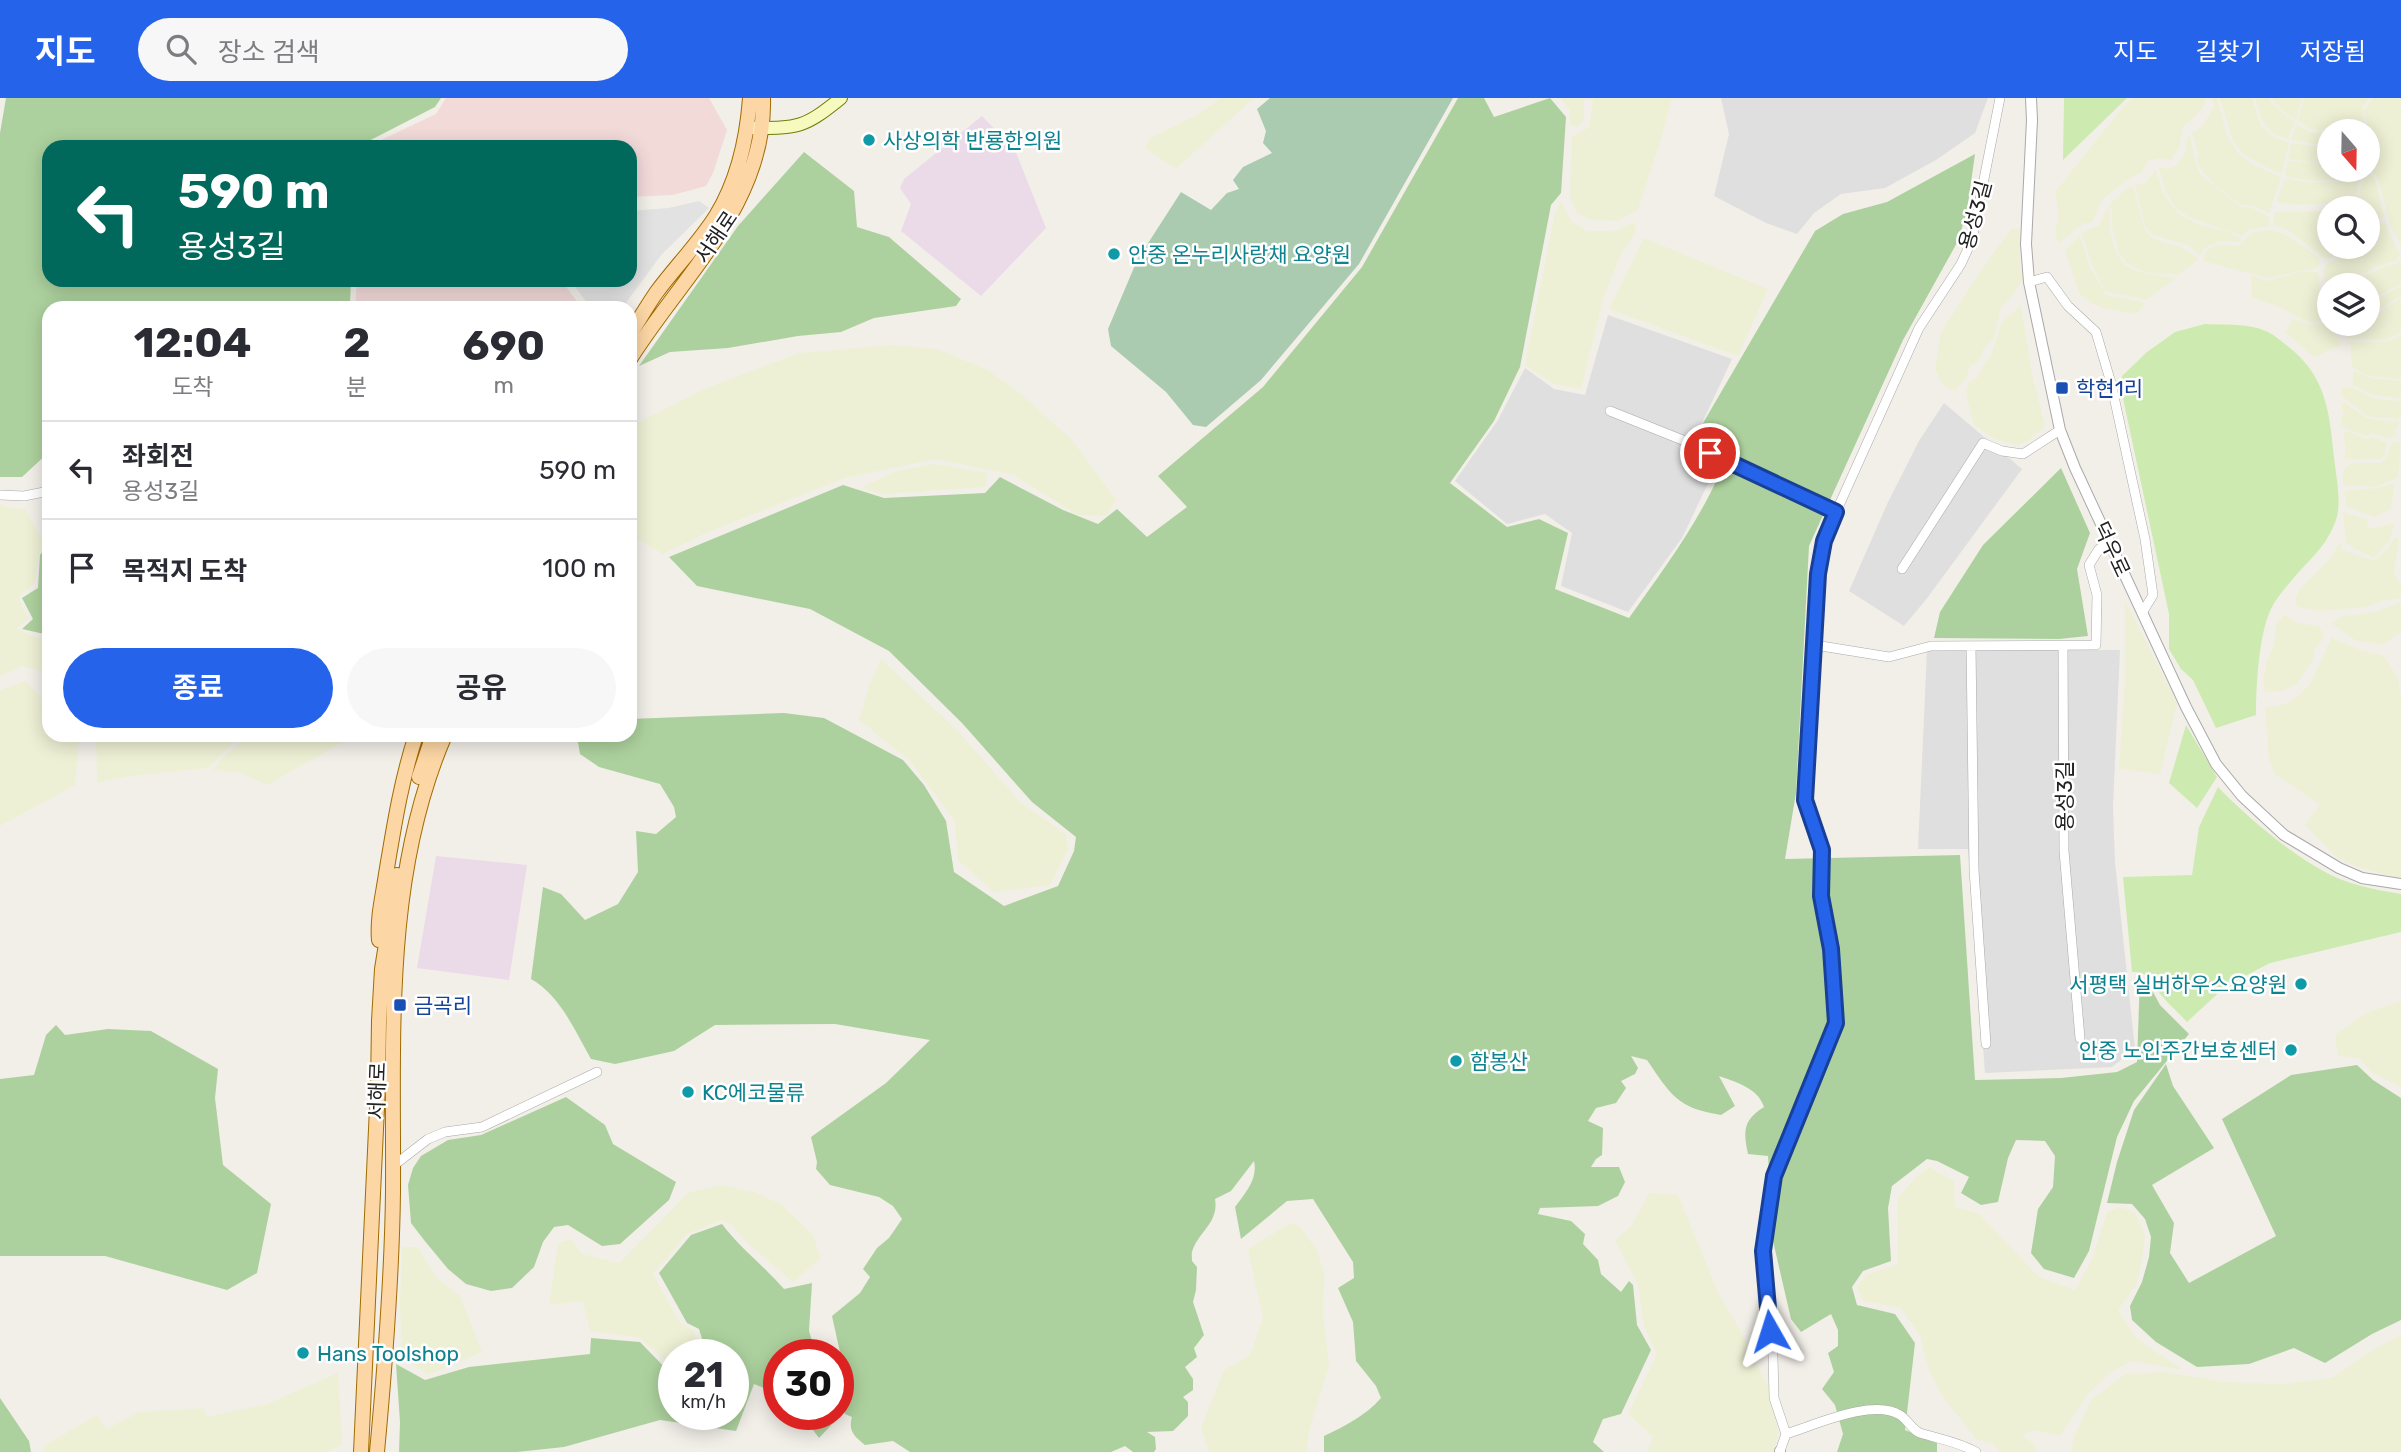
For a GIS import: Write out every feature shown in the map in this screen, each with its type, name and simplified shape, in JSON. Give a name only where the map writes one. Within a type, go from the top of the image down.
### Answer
[{"type":"main road","name":"서해로","points":[[637,322],[716,216],[755,128],[750,98]]},
{"type":"main road","name":"서해로","points":[[637,349],[732,216],[748,184],[755,128],[763,98]]},
{"type":"main road","points":[[755,128],[794,128],[817,117],[841,98]]},
{"type":"main road","points":[[382,969],[379,933],[381,900],[395,813],[414,742]]},
{"type":"main road","name":"서해로","points":[[361,1452],[382,969],[400,855],[420,769],[430,742]]},
{"type":"main road","name":"서해로","points":[[377,1452],[392,1242],[394,988],[407,867],[429,772],[442,742]]},
{"type":"street","name":"용성3길","points":[[1786,1434],[1774,1398],[1773,1356],[1763,1251],[1774,1176],[1836,1023],[1831,949],[1821,896],[1822,850],[1805,800],[1818,574],[1824,541],[1919,328],[1961,264],[1972,240],[2000,98]]},
{"type":"street","name":"덕우로","points":[[2031,98],[2026,244],[2029,282],[2060,430],[2109,543],[2200,735],[2216,764],[2242,796],[2284,835],[2339,868],[2362,878],[2401,884]]},
{"type":"street","points":[[2029,282],[2047,277],[2068,306],[2096,332],[2111,383],[2145,539],[2153,595],[2142,613]]},
{"type":"street","points":[[1610,411],[1685,441],[1836,512]]},
{"type":"street","points":[[1902,569],[1983,443],[2002,451],[2023,454],[2060,430]]},
{"type":"street","points":[[0,495],[24,496],[42,492]]},
{"type":"street","points":[[1815,645],[1889,657],[1931,646],[2096,645],[2097,596],[2089,565],[2099,549],[2109,543]]},
{"type":"street","points":[[1971,646],[1974,870],[1986,1044]]},
{"type":"street","name":"용성3길","points":[[2063,646],[2064,851],[2080,1038]]},
{"type":"street","points":[[393,1166],[428,1139],[445,1132],[482,1127],[597,1072]]},
{"type":"street","points":[[1780,1451],[1786,1434],[1849,1413],[1879,1409],[1900,1415],[1917,1432],[1976,1452]]},
{"type":"shaded area","points":[[446,98],[709,98],[727,130],[706,186],[673,195],[637,197],[637,140],[381,140],[436,114]]},
{"type":"shaded area","points":[[1721,98],[1988,98],[1975,133],[1936,160],[1885,188],[1841,194],[1814,213],[1797,234],[1766,223],[1714,196],[1729,134]]},
{"type":"shaded area","points":[[982,116],[1015,150],[1046,228],[981,296],[901,231],[911,204],[900,188],[904,179]]},
{"type":"shaded area","points":[[699,201],[709,208],[662,254],[627,301],[586,301],[575,287],[637,287],[637,210],[669,208]]},
{"type":"shaded area","points":[[356,287],[566,287],[577,301],[356,301]]},
{"type":"shaded area","points":[[1608,315],[1732,359],[1695,438],[1724,450],[1682,538],[1628,612],[1561,586],[1572,533],[1545,514],[1507,524],[1455,481],[1498,420],[1525,368],[1554,389],[1585,395]]},
{"type":"shaded area","points":[[1944,403],[2022,469],[1904,626],[1849,591],[1888,502],[1919,441]]},
{"type":"shaded area","points":[[1927,650],[2120,650],[2113,806],[2115,862],[2135,1049],[2112,1067],[1985,1073],[1968,849],[1918,849]]},
{"type":"shaded area","points":[[436,856],[527,865],[509,980],[417,968]]},
{"type":"green space","points":[[6,98],[441,98],[435,107],[371,140],[42,140],[42,287],[351,287],[350,301],[42,301],[42,458],[22,477],[0,477],[0,133]]},
{"type":"green space","points":[[1221,98],[1254,98],[1176,169],[1145,148],[1150,138],[1197,115]]},
{"type":"green space","points":[[1270,98],[1453,98],[1359,264],[1261,380],[1206,427],[1193,425],[1166,392],[1111,346],[1108,329],[1141,251],[1181,192],[1211,210],[1227,193],[1239,189],[1233,180],[1243,167],[1272,153],[1263,143],[1266,131],[1257,109]]},
{"type":"green space","points":[[1458,98],[1484,98],[1494,117],[1550,98],[1566,117],[1561,193],[1551,205],[1520,367],[1494,421],[1450,483],[1507,527],[1539,519],[1568,533],[1555,589],[1629,618],[1686,535],[1722,469],[1731,445],[1699,430],[1815,231],[1843,214],[1887,202],[1975,154],[1967,211],[1958,241],[1903,340],[1809,546],[1796,793],[1785,859],[1960,855],[1975,1080],[2061,1078],[2117,1072],[2137,1062],[2140,977],[2152,990],[2160,1005],[2189,1034],[2134,1101],[2117,1137],[2089,1251],[2074,1278],[2044,1269],[2031,1253],[2038,1209],[2053,1187],[2055,1156],[2045,1141],[2016,1140],[2008,1158],[1998,1202],[1981,1205],[1961,1193],[1969,1177],[1937,1161],[1927,1159],[1892,1186],[1888,1208],[1891,1261],[1863,1271],[1852,1287],[1857,1305],[1895,1314],[1915,1343],[1905,1430],[1937,1443],[1937,1452],[1837,1452],[1843,1434],[1835,1405],[1822,1389],[1834,1372],[1828,1353],[1838,1346],[1838,1330],[1831,1314],[1801,1332],[1791,1319],[1773,1241],[1768,1156],[1748,1154],[1746,1146],[1746,1127],[1752,1117],[1764,1107],[1761,1100],[1752,1090],[1719,1076],[1735,1106],[1721,1115],[1694,1108],[1669,1091],[1647,1060],[1631,1056],[1638,1068],[1635,1074],[1621,1081],[1626,1088],[1616,1103],[1596,1108],[1588,1121],[1603,1128],[1602,1155],[1591,1167],[1619,1167],[1625,1182],[1618,1196],[1598,1206],[1540,1208],[1538,1214],[1571,1221],[1585,1234],[1583,1244],[1598,1260],[1601,1274],[1621,1292],[1629,1281],[1633,1285],[1637,1325],[1651,1350],[1621,1414],[1603,1419],[1593,1442],[1604,1452],[1324,1452],[1324,1436],[1361,1415],[1381,1398],[1376,1386],[1356,1361],[1353,1322],[1338,1288],[1354,1278],[1353,1262],[1313,1199],[1287,1201],[1241,1239],[1235,1207],[1253,1180],[1254,1161],[1231,1191],[1215,1199],[1212,1220],[1192,1250],[1192,1261],[1197,1267],[1193,1302],[1204,1335],[1194,1348],[1197,1357],[1185,1367],[1193,1379],[1193,1390],[1183,1397],[1188,1402],[1188,1416],[1173,1431],[1147,1432],[1155,1437],[1154,1452],[1133,1452],[1125,1446],[1111,1452],[910,1452],[893,1441],[865,1445],[852,1430],[854,1339],[837,1339],[832,1316],[860,1293],[870,1277],[863,1269],[902,1219],[893,1206],[879,1197],[830,1185],[816,1169],[811,1137],[886,1083],[930,1040],[835,1024],[715,1025],[674,1051],[615,1064],[591,1059],[559,1004],[531,979],[543,887],[561,894],[585,920],[618,904],[638,872],[636,831],[656,834],[676,817],[674,807],[660,784],[599,767],[580,754],[578,742],[637,742],[637,719],[784,713],[824,718],[903,760],[924,785],[946,821],[954,872],[1004,906],[1058,886],[1074,851],[1076,837],[1032,802],[962,723],[889,651],[810,609],[697,586],[669,557],[843,485],[884,498],[985,493],[1000,477],[1063,510],[1098,524],[1117,509],[1147,537],[1187,507],[1158,476],[1263,387],[1362,267]]},
{"type":"green space","points":[[1561,98],[1584,98],[1584,120],[1578,127],[1570,125],[1570,111]]},
{"type":"green space","points":[[1593,98],[1672,98],[1638,210],[1617,221],[1592,220],[1577,214],[1570,197],[1572,137],[1589,127]]},
{"type":"green space","points":[[2064,98],[2127,98],[2063,160]]},
{"type":"green space","points":[[2133,98],[2205,98],[2206,103],[2196,116],[2183,126],[2179,148],[2172,159],[2148,161],[2141,173],[2126,180],[2102,200],[2092,222],[2082,224],[2058,244],[2055,232],[2059,216],[2055,192]]},
{"type":"green space","points":[[2217,98],[2227,136],[2238,153],[2251,164],[2281,177],[2269,213],[2252,205],[2241,205],[2215,185],[2197,161],[2198,153],[2192,133],[2202,126],[2214,107],[2212,99]]},
{"type":"green space","points":[[2220,98],[2252,98],[2261,126],[2273,137],[2289,143],[2282,173],[2273,171],[2243,154],[2233,141]]},
{"type":"green space","points":[[2255,98],[2268,98],[2280,111],[2295,121],[2288,139],[2274,134],[2262,121]]},
{"type":"green space","points":[[2271,98],[2302,98],[2296,120],[2280,109]]},
{"type":"green space","points":[[2304,98],[2369,98],[2363,107],[2364,119],[2317,119],[2317,129],[2310,129],[2298,120]]},
{"type":"green space","points":[[2373,98],[2401,98],[2401,245],[2391,227],[2379,182],[2380,119],[2366,119],[2364,110]]},
{"type":"green space","points":[[2297,124],[2310,132],[2317,132],[2317,144],[2291,140]]},
{"type":"green space","points":[[2190,135],[2200,174],[2241,207],[2252,208],[2269,217],[2269,227],[2250,229],[2242,236],[2189,217],[2177,209],[2166,193],[2158,167],[2168,169],[2176,166],[2186,151],[2187,138]]},
{"type":"green space","points":[[2291,143],[2317,146],[2317,162],[2288,159]]},
{"type":"green space","points":[[804,152],[854,191],[857,227],[889,237],[961,299],[956,306],[874,318],[841,332],[728,348],[670,352],[639,366],[738,226]]},
{"type":"green space","points":[[2288,161],[2317,163],[2317,181],[2285,176]]},
{"type":"green space","points":[[2156,169],[2163,194],[2179,214],[2197,224],[2227,231],[2241,239],[2240,242],[2219,241],[2203,249],[2200,256],[2189,245],[2152,235],[2145,226],[2135,185],[2145,183]]},
{"type":"green space","points":[[2284,181],[2360,182],[2357,196],[2317,196],[2317,204],[2295,205],[2276,202]]},
{"type":"green space","points":[[2363,182],[2376,182],[2379,196],[2359,196]]},
{"type":"green space","points":[[2133,186],[2144,228],[2151,237],[2182,247],[2199,259],[2177,276],[2139,270],[2127,263],[2119,253],[2112,227],[2112,209],[2109,205]]},
{"type":"green space","points":[[2380,199],[2384,216],[2380,220]]},
{"type":"green space","points":[[1561,200],[1571,221],[1587,231],[1615,231],[1635,222],[1635,233],[1621,254],[1604,296],[1581,389],[1554,384],[1525,365],[1554,217]]},
{"type":"green space","points":[[2107,207],[2110,210],[2109,227],[2113,242],[2117,254],[2126,266],[2138,272],[2176,278],[2147,300],[2105,291],[2092,264],[2082,234],[2099,226]]},
{"type":"green space","points":[[2317,211],[2317,253],[2291,232],[2273,224],[2275,212]]},
{"type":"green space","points":[[2386,222],[2388,232],[2400,254],[2395,261],[2363,273],[2324,273],[2326,264],[2338,259],[2380,259],[2380,223]]},
{"type":"green space","points":[[2012,228],[2020,229],[2020,266],[2024,278],[2001,307],[1994,338],[1983,350],[1979,361],[1970,366],[1966,378],[1955,391],[1943,385],[1935,370],[1941,332]]},
{"type":"green space","points":[[2272,230],[2288,236],[2317,256],[2320,263],[2316,268],[2267,278],[2203,261],[2206,250],[2220,244],[2238,246],[2253,232]]},
{"type":"green space","points":[[2080,235],[2089,265],[2106,295],[2145,303],[2137,314],[2102,308],[2090,303],[2079,293],[2065,250]]},
{"type":"green space","points":[[1644,238],[1768,289],[1738,356],[1609,309]]},
{"type":"green space","points":[[2401,259],[2401,284],[2380,294],[2380,273],[2372,273],[2397,264]]},
{"type":"green space","points":[[2300,272],[2318,272],[2317,322],[2301,319],[2280,307],[2252,298],[2251,275],[2266,281]]},
{"type":"green space","points":[[2401,286],[2401,296],[2380,309],[2380,297]]},
{"type":"green space","points":[[2401,298],[2401,332],[2385,340],[2346,338],[2345,336],[2380,336],[2380,311]]},
{"type":"green space","points":[[2021,305],[2032,374],[2045,426],[2028,441],[2018,445],[1994,439],[1974,425],[1966,393],[1968,383],[1977,378],[1991,356],[2001,323]]},
{"type":"green space","points":[[2293,319],[2310,325],[2317,324],[2317,336],[2337,336],[2342,345],[2314,357],[2285,332]]},
{"type":"green space","points":[[2205,324],[2261,329],[2279,339],[2309,368],[2327,408],[2339,497],[2336,520],[2327,538],[2280,595],[2268,615],[2259,658],[2256,715],[2216,728],[2193,680],[2181,669],[2169,649],[2169,614],[2121,389],[2122,376],[2147,352],[2175,332]]},
{"type":"green space","points":[[2401,336],[2401,379],[2367,376],[2352,367],[2350,342],[2385,342]]},
{"type":"green space","points":[[892,345],[937,349],[986,369],[1021,394],[1072,440],[1116,500],[1106,516],[1077,515],[1014,475],[936,459],[845,478],[706,533],[663,554],[637,539],[637,423],[704,389],[799,353]]},
{"type":"green space","points":[[2353,371],[2374,379],[2401,381],[2401,398],[2373,395],[2353,385]]},
{"type":"green space","points":[[2342,387],[2352,388],[2376,399],[2401,401],[2401,416],[2397,419],[2370,417],[2344,398]]},
{"type":"green space","points":[[2341,401],[2369,419],[2401,421],[2396,428],[2396,435],[2389,438],[2372,433],[2365,436],[2340,426],[2343,414]]},
{"type":"green space","points":[[2348,431],[2366,439],[2372,437],[2387,443],[2385,455],[2380,459],[2344,459],[2346,447],[2343,434]]},
{"type":"green space","points":[[2393,441],[2401,444],[2398,478],[2373,487],[2343,485],[2346,467],[2353,463],[2381,463]]},
{"type":"green space","points":[[933,464],[987,473],[986,487],[882,494],[860,488],[897,471]]},
{"type":"green space","points":[[2061,468],[2090,533],[2077,569],[2088,636],[2059,639],[1934,638],[1940,612],[1983,545]]},
{"type":"green space","points":[[2395,483],[2391,508],[2382,514],[2374,517],[2347,507],[2344,491],[2377,488]]},
{"type":"green space","points":[[0,504],[8,508],[25,509],[42,540],[34,584],[18,597],[28,619],[17,628],[42,638],[42,671],[22,666],[0,676]]},
{"type":"green space","points":[[2343,512],[2367,520],[2368,527],[2395,523],[2389,541],[2374,558],[2346,542]]},
{"type":"green space","points":[[2395,537],[2399,539],[2394,573],[2401,585],[2401,598],[2384,600],[2367,607],[2321,611],[2297,607],[2295,599],[2300,589],[2332,557],[2340,542],[2342,550],[2374,561],[2387,550]]},
{"type":"green space","points":[[42,552],[42,633],[22,629],[33,619],[22,598],[38,588]]},
{"type":"green space","points":[[2125,600],[2177,703],[2160,774],[2119,769],[2125,679]]},
{"type":"green space","points":[[2399,603],[2401,632],[2382,645],[2355,640],[2331,623],[2340,617],[2375,612]]},
{"type":"green space","points":[[2284,614],[2297,623],[2319,626],[2324,636],[2314,651],[2313,660],[2296,684],[2282,691],[2265,692],[2263,681],[2267,660],[2274,646],[2276,626]]},
{"type":"green space","points":[[2331,638],[2363,651],[2382,655],[2398,679],[2401,695],[2401,879],[2358,867],[2338,858],[2305,825],[2320,805],[2275,774],[2269,761],[2265,708],[2286,704],[2311,683]]},
{"type":"green space","points":[[881,659],[958,731],[1020,802],[1066,834],[1068,850],[1050,885],[994,892],[958,860],[955,821],[910,761],[859,720],[869,686]]},
{"type":"green space","points":[[25,681],[42,698],[42,742],[79,742],[75,785],[0,826],[0,690]]},
{"type":"green space","points":[[2186,725],[2217,777],[2197,808],[2169,783]]},
{"type":"green space","points":[[96,742],[234,742],[208,768],[129,776],[97,783]]},
{"type":"green space","points":[[243,742],[344,742],[267,785],[241,773],[213,770],[226,753]]},
{"type":"green space","points":[[2218,787],[2272,836],[2318,868],[2349,882],[2401,894],[2401,932],[2270,963],[2226,986],[2187,1022],[2147,976],[2132,972],[2123,877],[2192,875],[2199,827]]},
{"type":"green space","points":[[2401,1001],[2401,1087],[2373,1073],[2358,1058],[2338,1056],[2335,1035],[2366,1013]]},
{"type":"green space","points":[[56,1025],[65,1035],[108,1029],[151,1031],[218,1069],[215,1098],[223,1165],[271,1204],[257,1273],[227,1290],[105,1256],[0,1256],[0,1079],[34,1075],[46,1035]]},
{"type":"green space","points":[[2166,1064],[2173,1086],[2214,1148],[2152,1185],[2174,1223],[2170,1253],[2189,1283],[2276,1236],[2222,1119],[2291,1075],[2357,1065],[2373,1080],[2401,1098],[2401,1320],[2325,1363],[2294,1348],[2249,1364],[2197,1367],[2156,1342],[2132,1320],[2130,1306],[2142,1282],[2151,1237],[2145,1219],[2132,1204],[2107,1203],[2134,1110]]},
{"type":"green space","points":[[566,1097],[605,1125],[613,1144],[676,1182],[669,1200],[620,1244],[602,1246],[568,1225],[554,1227],[543,1242],[534,1267],[512,1288],[491,1291],[466,1284],[448,1269],[411,1223],[408,1185],[413,1168],[421,1156],[448,1140],[481,1135]]},
{"type":"green space","points":[[1930,1167],[1954,1182],[1955,1207],[1978,1213],[2039,1277],[2075,1290],[2092,1259],[2107,1212],[2119,1207],[2135,1212],[2145,1236],[2142,1261],[2137,1284],[2118,1310],[2136,1338],[2183,1370],[2133,1361],[2112,1371],[2087,1395],[2060,1436],[2034,1430],[2022,1435],[2035,1445],[2037,1452],[2001,1452],[1993,1444],[1976,1439],[1942,1396],[1927,1365],[1921,1338],[1901,1308],[1863,1301],[1857,1288],[1866,1275],[1898,1264],[1898,1198],[1916,1177]]},
{"type":"green space","points":[[724,1185],[754,1192],[781,1204],[813,1235],[821,1258],[793,1282],[744,1240],[732,1225],[722,1220],[687,1234],[653,1274],[680,1323],[693,1330],[697,1339],[658,1339],[658,1354],[641,1338],[590,1331],[583,1301],[549,1305],[558,1243],[571,1239],[582,1254],[619,1263],[689,1192]]},
{"type":"green space","points":[[1649,1193],[1678,1195],[1720,1297],[1737,1324],[1771,1393],[1778,1433],[1774,1452],[1647,1452],[1653,1437],[1628,1414],[1657,1354],[1644,1326],[1638,1285],[1615,1241],[1632,1225]]},
{"type":"green space","points":[[722,1224],[784,1289],[812,1283],[809,1331],[811,1339],[763,1339],[763,1388],[754,1384],[749,1397],[749,1339],[702,1339],[699,1329],[687,1323],[659,1273],[691,1235]]},
{"type":"green space","points":[[1289,1224],[1299,1225],[1317,1250],[1324,1273],[1323,1318],[1329,1365],[1308,1435],[1307,1452],[1209,1452],[1201,1428],[1224,1370],[1250,1355],[1263,1318],[1248,1249]]},
{"type":"green space","points":[[402,1247],[418,1247],[436,1277],[460,1296],[482,1352],[428,1375],[402,1356]]},
{"type":"green space","points":[[2401,1335],[2401,1452],[2071,1452],[2074,1437],[2091,1400],[2125,1374],[2163,1372],[2227,1382],[2281,1384],[2332,1378],[2372,1350]]},
{"type":"green space","points":[[591,1338],[640,1342],[658,1361],[658,1421],[564,1447],[517,1452],[399,1452],[396,1364],[425,1380],[469,1367],[590,1354]]},
{"type":"green space","points":[[338,1373],[342,1445],[326,1452],[43,1452],[44,1446],[97,1415],[106,1429],[140,1412],[204,1408],[206,1417],[267,1404]]},
{"type":"green space","points":[[0,1398],[29,1441],[31,1452],[0,1452]]},
{"type":"green space","points":[[813,1430],[827,1430],[819,1438]]},
{"type":"place","name":"사상의학 반룡한의원","points":[[869,140]]},
{"type":"place","name":"안중 온누리사랑채 요양원","points":[[1114,254]]},
{"type":"place","name":"학현1리","points":[[2062,388]]},
{"type":"place","name":"서평택 실버하우스요양원","points":[[2301,984]]},
{"type":"place","name":"금곡리","points":[[400,1005]]},
{"type":"place","name":"안중 노인주간보호센터","points":[[2291,1050]]},
{"type":"place","name":"함봉산","points":[[1456,1061]]},
{"type":"place","name":"KC에코물류","points":[[688,1092]]},
{"type":"place","name":"Hans Toolshop","points":[[303,1353]]},
{"type":"route","points":[[1710,453],[1836,512],[1824,541],[1818,574],[1805,800],[1822,850],[1821,896],[1831,949],[1836,1023],[1774,1176],[1763,1251],[1770,1331]]}]
